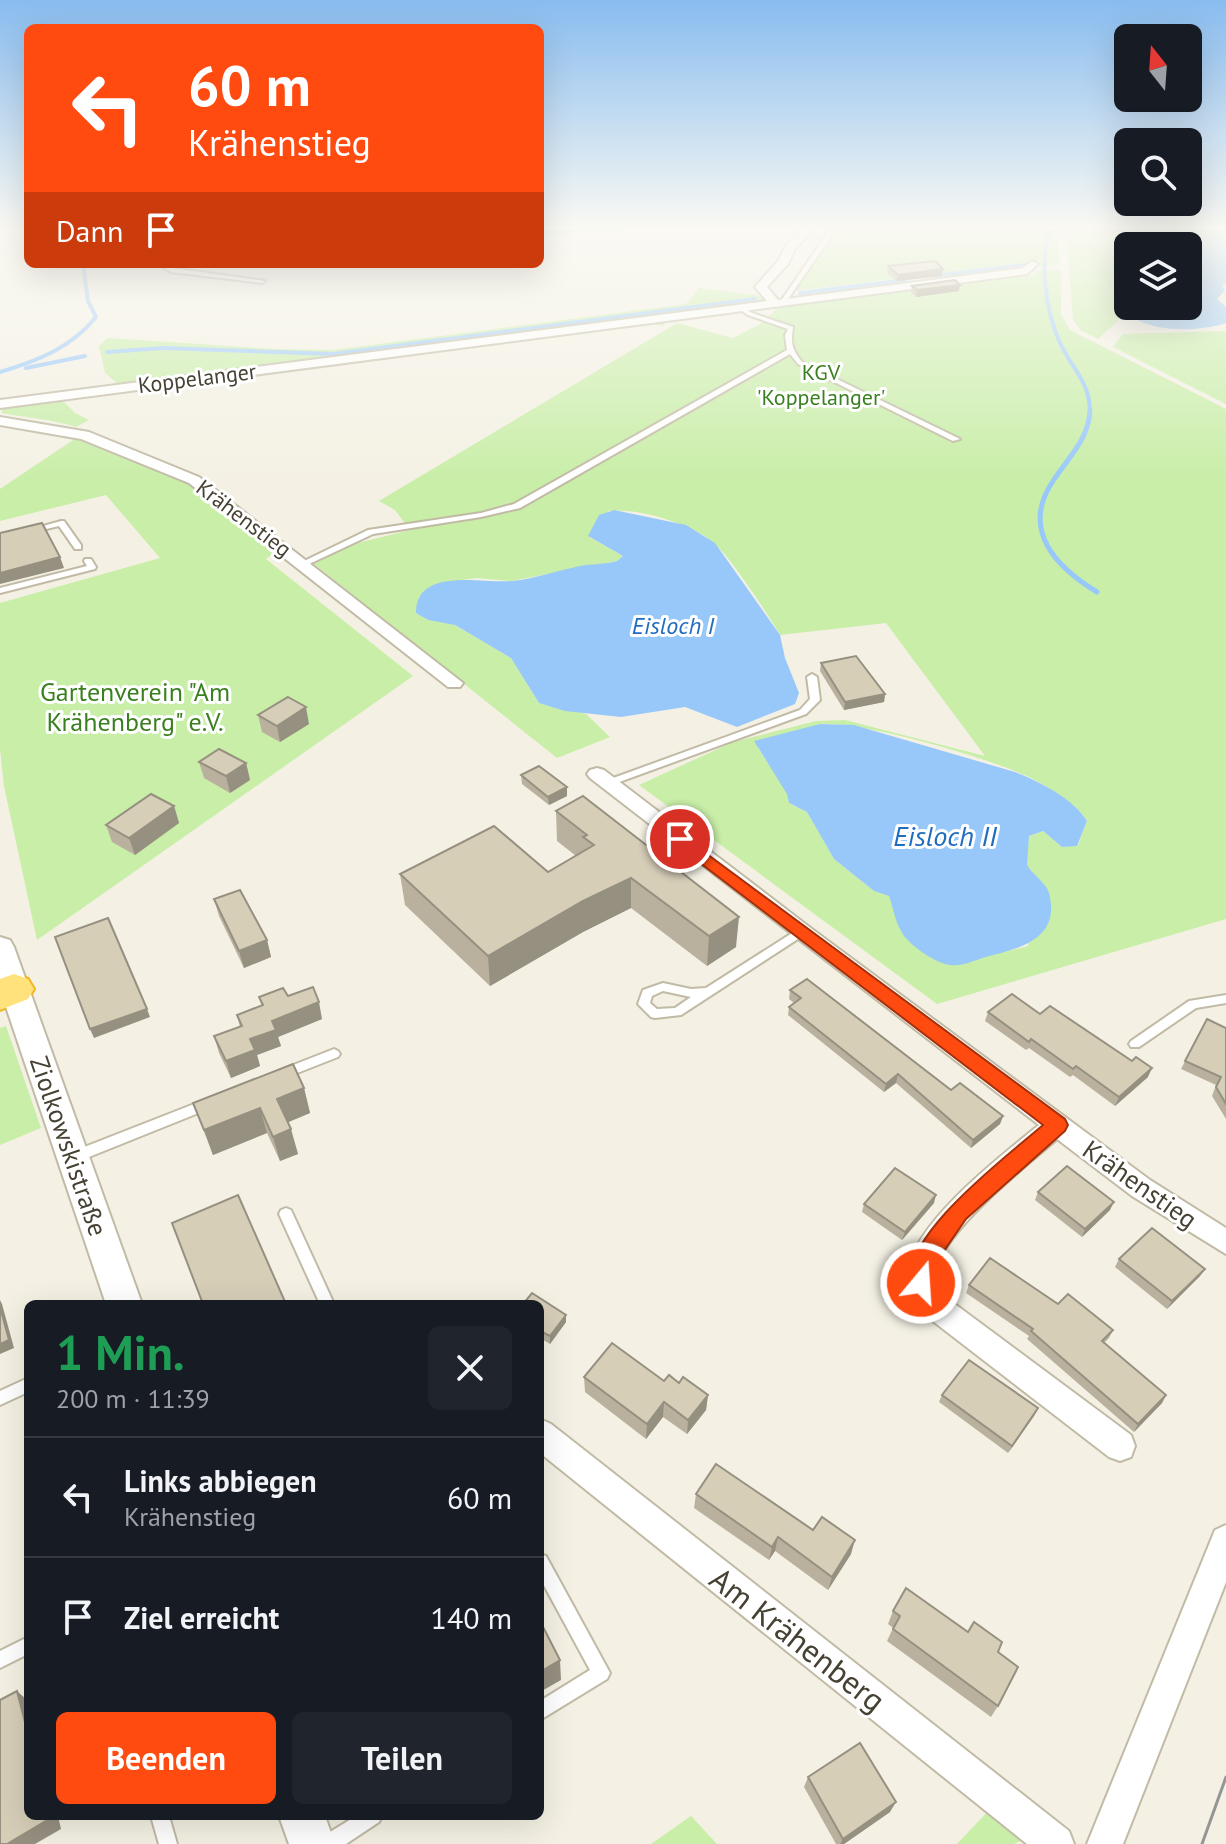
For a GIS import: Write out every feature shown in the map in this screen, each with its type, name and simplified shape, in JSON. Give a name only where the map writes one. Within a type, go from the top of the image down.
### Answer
[{"type":"street","name":"Koppelanger","points":[[0,404],[709,311]]},
{"type":"street","name":"Krähenstieg","points":[[0,421],[84,435],[179,472],[202,485],[454,683]]},
{"type":"street","name":"Krähenstieg","points":[[603,779],[800,932],[1141,1188],[1226,1242]]},
{"type":"street","name":"Ziolkowskistraße","points":[[0,947],[7,992],[73,1158],[123,1300]]},
{"type":"street","points":[[1057,1125],[959,1212],[926,1257],[921,1267],[921,1283],[927,1296],[944,1313],[1120,1446]]},
{"type":"street","name":"Am Krähenberg","points":[[544,1437],[1056,1844]]},
{"type":"street","points":[[1105,1844],[1226,1541]]},
{"type":"street","points":[[303,1820],[312,1844]]},
{"type":"lane","points":[[746,311],[791,328],[788,335],[790,350],[800,363],[956,439]]},
{"type":"lane","points":[[304,563],[375,530],[481,515],[517,506],[790,350]]},
{"type":"lane","points":[[15,535],[61,523],[78,547]]},
{"type":"lane","points":[[0,591],[92,567],[88,561]]},
{"type":"lane","points":[[603,779],[797,714],[815,700],[812,677]]},
{"type":"lane","points":[[706,992],[691,993],[659,987],[647,993],[644,1004],[652,1013],[667,1015],[706,992],[800,932]]},
{"type":"lane","points":[[1135,1044],[1193,1004],[1226,999]]},
{"type":"lane","points":[[275,1077],[334,1054]]},
{"type":"lane","points":[[73,1158],[216,1100]]},
{"type":"lane","points":[[286,1214],[325,1300]]},
{"type":"lane","points":[[0,1398],[24,1387]]},
{"type":"lane","points":[[544,1569],[601,1673],[544,1709]]},
{"type":"lane","points":[[0,1660],[24,1647]]},
{"type":"lane","points":[[161,1820],[168,1844]]},
{"type":"lane","points":[[329,1844],[367,1820]]},
{"type":"green space","points":[[632,311],[691,311],[119,385],[105,373],[99,346],[108,338],[333,350]]},
{"type":"green space","name":"KGV 'Koppelanger'","points":[[774,311],[1061,311],[1070,330],[1226,409],[1226,919],[937,1004],[639,785],[733,742],[816,721],[845,720],[985,756],[886,623],[780,635],[739,573],[714,543],[679,523],[620,510],[608,511],[589,537],[623,556],[617,561],[511,581],[476,578],[442,583],[416,613],[428,620],[453,624],[511,658],[539,703],[586,714],[610,737],[557,758],[314,564],[354,544],[410,530],[395,510],[379,501],[677,323],[733,338],[760,324]],"holes":[[[820,724],[865,728],[925,742],[1010,769],[1053,791],[1082,814],[1087,821],[1078,845],[1062,847],[1043,831],[1029,836],[1026,865],[1042,883],[1028,946],[950,965],[901,931],[889,896],[874,891],[834,859],[807,812],[790,804],[788,794],[758,748]]]},
{"type":"green space","points":[[1072,311],[1114,311],[1114,320],[1119,320],[1098,339],[1080,330]]},
{"type":"green space","points":[[670,320],[662,326],[648,323],[63,401],[75,413],[89,420],[76,427],[2,413],[2,407]]},
{"type":"green space","points":[[1226,331],[1226,404],[1113,347],[1123,334]]},
{"type":"green space","name":"Gartenverein \"Am Krähenberg\" e.V.","points":[[76,438],[179,477],[275,552],[266,559],[413,676],[37,940],[4,786],[0,749],[0,603],[160,558],[106,495],[0,521],[0,489]]},
{"type":"green space","points":[[6,1026],[41,1128],[0,1145],[0,1028]]},
{"type":"green space","points":[[992,1807],[1020,1841],[1014,1844],[957,1844]]},
{"type":"green space","points":[[691,1816],[717,1844],[651,1844]]},
{"type":"water","points":[[1202,311],[1226,311],[1226,323],[1203,328],[1163,328],[1139,321],[1202,320]]},
{"type":"water","name":"Eisloch I","points":[[614,510],[686,525],[715,543],[780,635],[785,658],[799,693],[795,704],[737,727],[685,707],[621,717],[565,711],[539,703],[511,658],[455,625],[428,620],[416,613],[419,598],[439,583],[453,580],[520,580],[617,561],[623,556],[588,536],[599,515]]},
{"type":"water","name":"Eisloch II","points":[[820,724],[854,725],[1015,772],[1045,786],[1074,805],[1087,821],[1077,846],[1062,847],[1043,831],[1029,836],[1027,865],[1049,893],[1049,922],[1043,932],[1011,950],[954,965],[931,958],[908,940],[899,926],[889,896],[874,891],[834,859],[807,812],[789,803],[787,794],[754,741]]},
{"type":"building","points":[[42,523],[60,557],[0,573],[0,533]]},
{"type":"building","points":[[856,656],[885,694],[845,702],[821,663]]},
{"type":"building","points":[[288,697],[306,707],[277,726],[258,715]]},
{"type":"building","points":[[219,749],[246,763],[226,776],[199,762]]},
{"type":"building","points":[[539,766],[567,787],[548,797],[521,775]]},
{"type":"building","points":[[151,794],[174,806],[129,838],[106,825]]},
{"type":"building","points":[[583,796],[739,917],[709,936],[631,878],[583,901],[488,956],[400,874],[494,826],[548,872],[594,845],[583,837],[587,835],[556,811]]},
{"type":"building","points":[[240,890],[267,940],[239,951],[214,899]]},
{"type":"building","points":[[108,918],[147,1009],[90,1029],[55,937]]},
{"type":"building","points":[[807,979],[951,1090],[960,1083],[1003,1116],[973,1140],[898,1074],[886,1084],[789,1007],[801,998],[790,990]]},
{"type":"building","points":[[313,987],[319,1002],[272,1021],[276,1030],[250,1039],[255,1050],[226,1061],[214,1036],[242,1026],[237,1015],[263,1005],[259,997],[283,988],[288,996]]},
{"type":"building","points":[[1012,994],[1040,1014],[1050,1006],[1132,1061],[1136,1057],[1152,1068],[1119,1097],[1076,1066],[1073,1069],[1031,1039],[1029,1042],[988,1012]]},
{"type":"building","points":[[1207,1019],[1226,1028],[1226,1104],[1216,1087],[1221,1077],[1185,1061]]},
{"type":"building","points":[[293,1064],[304,1088],[277,1099],[291,1129],[273,1137],[260,1108],[204,1130],[193,1103]]},
{"type":"building","points":[[1067,1166],[1114,1202],[1085,1229],[1038,1192]]},
{"type":"building","points":[[895,1168],[936,1195],[905,1232],[864,1204]]},
{"type":"building","points":[[238,1195],[284,1300],[201,1300],[172,1223]]},
{"type":"building","points":[[1152,1228],[1205,1269],[1172,1301],[1119,1259]]},
{"type":"building","points":[[990,1258],[1058,1304],[1068,1294],[1113,1330],[1102,1341],[1166,1395],[1138,1424],[1031,1331],[1033,1329],[969,1285]]},
{"type":"building","points":[[532,1293],[543,1300],[526,1300]]},
{"type":"building","points":[[544,1301],[566,1315],[550,1336],[544,1333]]},
{"type":"building","points":[[0,1307],[9,1340],[0,1344]]},
{"type":"building","points":[[612,1343],[664,1381],[669,1375],[679,1383],[683,1377],[708,1395],[688,1420],[664,1402],[647,1424],[584,1377]]},
{"type":"building","points":[[969,1360],[1038,1408],[1012,1446],[942,1395]]},
{"type":"building","points":[[716,1464],[813,1530],[822,1517],[855,1540],[832,1577],[778,1537],[772,1547],[696,1494]]},
{"type":"building","points":[[906,1588],[968,1632],[974,1622],[1002,1642],[998,1652],[1018,1667],[998,1706],[893,1629],[900,1616],[893,1611]]},
{"type":"building","points":[[544,1629],[560,1660],[544,1670]]},
{"type":"building","points":[[17,1691],[24,1718],[24,1820],[47,1820],[7,1844],[0,1844],[0,1700]]},
{"type":"building","points":[[860,1743],[896,1802],[843,1839],[808,1777]]},
{"type":"waterway","points":[[0,372],[64,345],[96,317],[93,311]]},
{"type":"waterway","points":[[107,352],[163,348],[333,354],[663,311]]},
{"type":"waterway","points":[[1050,311],[1060,343],[1087,392],[1090,411]]},
{"type":"waterway","points":[[26,368],[85,356]]},
{"type":"waterway","points":[[1090,411],[1082,439],[1053,481],[1040,516],[1047,546],[1056,559],[1097,592]]},
{"type":"tram line","points":[[1202,1844],[1226,1777]]},
{"type":"route","points":[[680,839],[1057,1125],[959,1212],[926,1257],[920,1272],[921,1283]]}]
